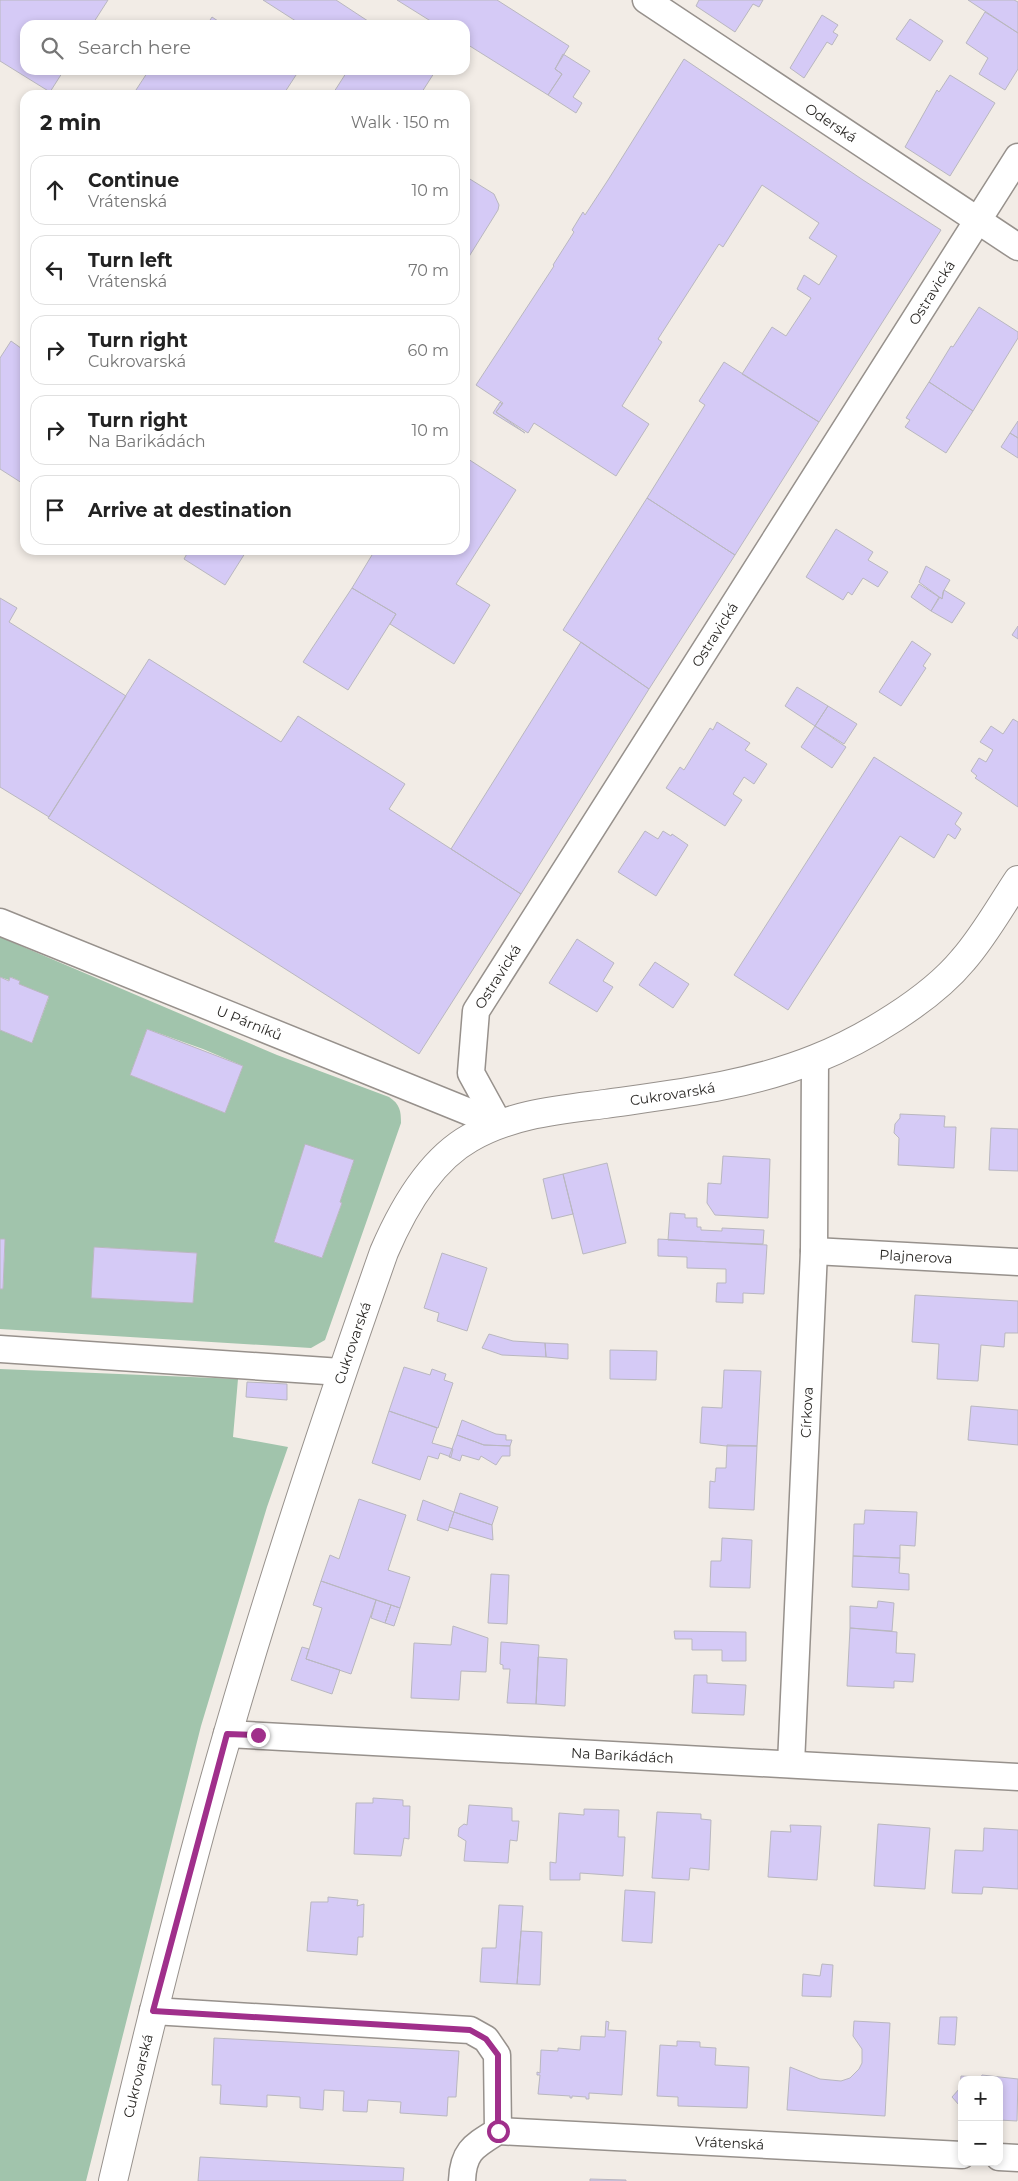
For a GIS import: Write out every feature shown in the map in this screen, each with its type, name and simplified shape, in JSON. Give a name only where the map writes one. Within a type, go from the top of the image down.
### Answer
[{"type":"street","name":"Oderská","points":[[650,1],[1018,247]]},
{"type":"street","name":"Ostravická","points":[[499,1124],[471,1073],[476,1011],[1018,156]]},
{"type":"street","name":"Cukrovarská","points":[[112,2181],[153,2011],[227,1734],[299,1498],[384,1252],[399,1218],[416,1191],[439,1164],[468,1139],[499,1124],[535,1114],[733,1083],[815,1059],[902,1012],[938,986],[963,960],[1018,880]]},
{"type":"street","name":"U Párníků","points":[[0,922],[499,1124]]},
{"type":"street","name":"Církova","points":[[791,1764],[814,1251],[815,1059]]},
{"type":"street","name":"Plajnerova","points":[[814,1251],[1018,1262]]},
{"type":"street","points":[[0,1348],[341,1372]]},
{"type":"street","name":"Na Barikádách","points":[[227,1734],[1018,1777]]},
{"type":"street","points":[[153,2011],[470,2030],[486,2039],[498,2055],[498,2131],[476,2144],[463,2164],[462,2181]]},
{"type":"street","name":"Vrátenská","points":[[498,2131],[958,2155]]},
{"type":"street","points":[[1003,2157],[1018,2158]]},
{"type":"green space","points":[[0,937],[277,1055],[389,1097],[396,1102],[400,1111],[401,1123],[325,1340],[311,1348],[0,1329],[0,1289],[3,1289],[5,1239],[0,1239],[0,1030],[32,1043],[49,997],[19,984],[20,981],[11,977],[9,980],[0,977]],"holes":[[[147,1029],[243,1066],[225,1113],[130,1075]],[[305,1145],[354,1160],[340,1202],[342,1203],[322,1258],[274,1242]],[[94,1247],[197,1253],[193,1303],[92,1298]]]},
{"type":"green space","points":[[0,1369],[238,1379],[233,1437],[288,1447],[267,1507],[201,1726],[86,2181],[0,2181]]},
{"type":"building","points":[[0,0],[108,0],[95,20],[20,20],[20,73],[0,61]]},
{"type":"building","points":[[263,0],[336,0],[366,20],[294,20]]},
{"type":"building","points":[[397,0],[497,0],[569,46],[555,69],[562,74],[548,95],[470,46],[470,20],[429,20]]},
{"type":"building","points":[[699,0],[763,0],[759,7],[753,4],[735,32],[696,6]]},
{"type":"building","points":[[968,0],[1014,0],[1018,2],[1018,33]]},
{"type":"building","points":[[985,12],[1018,33],[1018,69],[1005,90],[979,74],[988,58],[966,43]]},
{"type":"building","points":[[822,15],[838,25],[833,32],[838,35],[832,45],[827,42],[804,78],[790,68]]},
{"type":"building","points":[[910,19],[943,41],[930,61],[896,39]]},
{"type":"building","points":[[563,54],[590,71],[573,97],[582,103],[576,113],[548,95],[562,74],[555,69]]},
{"type":"building","points":[[684,59],[863,180],[941,230],[819,422],[742,374],[772,327],[786,336],[811,298],[797,289],[804,275],[819,285],[837,256],[809,238],[819,223],[762,185],[723,247],[719,244],[658,339],[662,342],[622,406],[649,424],[616,476],[534,423],[528,433],[496,412],[503,403],[476,385],[554,266],[574,232],[572,230],[583,212],[585,215]]},
{"type":"building","points":[[23,75],[61,75],[51,90],[47,90]]},
{"type":"building","points":[[146,75],[296,75],[286,90],[136,90]]},
{"type":"building","points":[[345,75],[433,75],[423,90],[335,90]]},
{"type":"building","points":[[950,75],[995,103],[950,176],[905,147],[937,90],[939,92]]},
{"type":"building","points":[[470,179],[494,194],[499,205],[498,210],[470,255]]},
{"type":"building","points":[[979,307],[1018,332],[1018,338],[973,411],[929,382],[951,346],[953,347]]},
{"type":"building","points":[[11,341],[20,347],[20,482],[0,469],[0,358]]},
{"type":"building","points":[[724,362],[819,422],[735,555],[647,498],[705,405],[699,401]]},
{"type":"building","points":[[929,382],[973,411],[946,453],[905,427],[910,420],[906,418]]},
{"type":"building","points":[[500,402],[502,404],[496,412],[525,433],[493,413]]},
{"type":"building","points":[[1018,421],[1018,438],[1010,433]]},
{"type":"building","points":[[1010,433],[1018,438],[1018,458],[1001,447]]},
{"type":"building","points":[[470,460],[516,490],[456,584],[490,605],[454,664],[390,624],[396,614],[352,588],[372,555],[470,555]]},
{"type":"building","points":[[647,498],[735,555],[649,689],[563,630]]},
{"type":"building","points":[[836,529],[873,552],[868,560],[888,572],[878,587],[863,578],[852,595],[848,592],[843,600],[806,577]]},
{"type":"building","points":[[186,555],[244,555],[225,585],[184,559]]},
{"type":"building","points":[[926,566],[950,580],[943,592],[942,599],[919,582]]},
{"type":"building","points":[[919,584],[939,597],[931,611],[911,597]]},
{"type":"building","points":[[352,588],[396,614],[348,690],[303,662]]},
{"type":"building","points":[[944,590],[965,603],[952,623],[931,611],[940,597],[942,599]]},
{"type":"building","points":[[0,598],[17,608],[9,622],[126,696],[49,817],[0,787]]},
{"type":"building","points":[[1018,626],[1018,639],[1012,635]]},
{"type":"building","points":[[912,641],[931,654],[923,666],[926,668],[901,706],[879,692]]},
{"type":"building","points":[[581,642],[649,689],[521,894],[451,849]]},
{"type":"building","points":[[149,659],[281,742],[298,716],[405,784],[389,809],[521,894],[419,1054],[48,818]]},
{"type":"building","points":[[797,687],[828,706],[815,726],[785,706]]},
{"type":"building","points":[[828,706],[857,724],[844,744],[815,726]]},
{"type":"building","points":[[1013,719],[1018,722],[1018,807],[975,778],[977,776],[971,771],[979,758],[986,762],[993,750],[980,742],[991,726],[1003,734]]},
{"type":"building","points":[[717,722],[750,743],[745,750],[767,764],[754,784],[744,777],[733,794],[742,800],[725,826],[666,788],[680,767],[684,770],[710,728],[713,730]]},
{"type":"building","points":[[815,726],[846,747],[832,768],[801,747]]},
{"type":"building","points":[[874,757],[962,813],[955,824],[961,829],[955,839],[948,834],[934,858],[900,836],[788,1010],[734,975]]},
{"type":"building","points":[[645,831],[658,839],[663,831],[671,836],[672,834],[688,845],[656,896],[618,872]]},
{"type":"building","points":[[577,939],[614,963],[603,981],[613,987],[597,1012],[549,983]]},
{"type":"building","points":[[655,962],[689,984],[673,1008],[639,985]]},
{"type":"building","points":[[0,977],[9,981],[10,977],[20,981],[19,984],[49,996],[32,1043],[0,1030]]},
{"type":"building","points":[[147,1029],[243,1066],[225,1113],[130,1075]]},
{"type":"building","points":[[900,1114],[945,1116],[944,1127],[956,1127],[954,1168],[898,1165],[899,1138],[894,1133],[895,1124],[900,1118]]},
{"type":"building","points":[[991,1128],[1018,1129],[1018,1171],[989,1170]]},
{"type":"building","points":[[305,1144],[354,1160],[340,1202],[342,1203],[322,1258],[274,1242]]},
{"type":"building","points":[[723,1156],[770,1159],[768,1218],[715,1215],[707,1203],[708,1183],[721,1184]]},
{"type":"building","points":[[607,1163],[626,1243],[583,1254],[563,1174]]},
{"type":"building","points":[[563,1174],[573,1214],[552,1219],[543,1179]]},
{"type":"building","points":[[670,1213],[685,1214],[685,1218],[697,1218],[697,1227],[701,1227],[701,1230],[722,1231],[722,1228],[764,1230],[763,1244],[668,1240]]},
{"type":"building","points":[[0,1239],[5,1239],[3,1289],[0,1289]]},
{"type":"building","points":[[658,1239],[767,1245],[764,1294],[743,1293],[743,1303],[716,1302],[717,1283],[726,1283],[726,1269],[687,1268],[687,1257],[658,1256]]},
{"type":"building","points":[[94,1247],[197,1253],[193,1303],[91,1298]]},
{"type":"building","points":[[442,1253],[487,1268],[467,1331],[437,1321],[439,1313],[424,1308]]},
{"type":"building","points":[[915,1295],[1018,1301],[1018,1333],[1005,1333],[1004,1347],[981,1345],[978,1381],[937,1379],[939,1344],[912,1342]]},
{"type":"building","points":[[489,1334],[513,1341],[545,1343],[546,1357],[502,1355],[482,1348]]},
{"type":"building","points":[[545,1343],[568,1344],[568,1359],[546,1357]]},
{"type":"building","points":[[610,1350],[657,1351],[656,1380],[610,1379]]},
{"type":"building","points":[[404,1367],[430,1375],[432,1369],[446,1374],[444,1380],[453,1383],[438,1428],[389,1411]]},
{"type":"building","points":[[724,1370],[761,1371],[757,1446],[726,1446],[700,1443],[702,1407],[722,1408]]},
{"type":"building","points":[[247,1382],[287,1384],[287,1400],[246,1397]]},
{"type":"building","points":[[971,1406],[1018,1410],[1018,1445],[968,1440]]},
{"type":"building","points":[[389,1411],[437,1428],[432,1443],[453,1449],[451,1457],[440,1453],[438,1459],[428,1456],[420,1480],[372,1463]]},
{"type":"building","points":[[462,1420],[496,1434],[506,1435],[506,1440],[512,1440],[510,1446],[484,1445],[457,1435]]},
{"type":"building","points":[[457,1435],[484,1445],[510,1446],[510,1456],[502,1456],[496,1465],[481,1456],[479,1460],[462,1455],[460,1461],[449,1457]]},
{"type":"building","points":[[727,1445],[757,1446],[754,1510],[709,1508],[710,1481],[715,1482],[716,1468],[726,1468]]},
{"type":"building","points":[[460,1493],[498,1507],[492,1525],[454,1512]]},
{"type":"building","points":[[359,1499],[406,1515],[388,1570],[410,1577],[400,1608],[321,1581],[330,1555],[339,1559]]},
{"type":"building","points":[[423,1500],[454,1512],[448,1531],[417,1520]]},
{"type":"building","points":[[865,1510],[917,1512],[915,1546],[900,1545],[900,1558],[853,1556],[854,1524],[864,1524]]},
{"type":"building","points":[[454,1512],[492,1525],[493,1540],[449,1527]]},
{"type":"building","points":[[722,1538],[752,1540],[750,1588],[710,1587],[711,1561],[721,1561]]},
{"type":"building","points":[[853,1556],[900,1558],[899,1573],[909,1574],[909,1590],[852,1587]]},
{"type":"building","points":[[491,1574],[509,1575],[507,1624],[488,1623]]},
{"type":"building","points":[[321,1581],[376,1600],[351,1674],[306,1659],[322,1608],[313,1605]]},
{"type":"building","points":[[376,1600],[391,1605],[385,1623],[371,1618]]},
{"type":"building","points":[[878,1601],[894,1603],[892,1631],[850,1628],[850,1606],[877,1608]]},
{"type":"building","points":[[391,1605],[400,1608],[394,1626],[385,1623]]},
{"type":"building","points":[[453,1626],[488,1638],[486,1672],[461,1671],[459,1700],[411,1698],[414,1643],[451,1645]]},
{"type":"building","points":[[850,1628],[897,1632],[896,1653],[915,1654],[913,1682],[894,1681],[894,1688],[847,1686]]},
{"type":"building","points":[[674,1631],[746,1632],[746,1661],[722,1661],[722,1650],[692,1650],[692,1639],[675,1639]]},
{"type":"building","points":[[501,1642],[539,1645],[536,1704],[507,1703],[510,1669],[503,1669],[503,1665],[500,1664]]},
{"type":"building","points":[[302,1647],[309,1649],[306,1659],[340,1670],[332,1694],[291,1680]]},
{"type":"building","points":[[538,1657],[567,1659],[565,1706],[536,1704]]},
{"type":"building","points":[[694,1675],[707,1675],[707,1683],[746,1685],[744,1715],[692,1713]]},
{"type":"building","points":[[373,1798],[403,1800],[403,1806],[410,1806],[409,1839],[404,1838],[401,1856],[354,1854],[356,1803],[373,1803]]},
{"type":"building","points":[[469,1805],[512,1808],[512,1821],[519,1821],[517,1841],[510,1840],[508,1863],[464,1861],[466,1841],[458,1836],[459,1828],[464,1824],[467,1825]]},
{"type":"building","points":[[584,1809],[619,1810],[618,1837],[625,1837],[623,1876],[580,1873],[580,1880],[550,1880],[550,1862],[556,1863],[559,1813],[584,1815]]},
{"type":"building","points":[[657,1812],[701,1814],[701,1819],[711,1820],[709,1870],[690,1868],[689,1880],[652,1878]]},
{"type":"building","points":[[878,1824],[930,1828],[925,1889],[874,1886]]},
{"type":"building","points":[[790,1825],[821,1826],[817,1880],[768,1877],[771,1831],[791,1832]]},
{"type":"building","points":[[984,1828],[1018,1830],[1018,1889],[983,1887],[982,1894],[952,1893],[955,1850],[983,1851]]},
{"type":"building","points":[[625,1890],[655,1892],[652,1943],[622,1941]]},
{"type":"building","points":[[328,1897],[358,1900],[357,1906],[364,1904],[363,1937],[358,1937],[357,1955],[307,1951],[311,1902],[328,1902]]},
{"type":"building","points":[[499,1905],[523,1906],[517,1984],[480,1982],[482,1948],[496,1948]]},
{"type":"building","points":[[521,1931],[542,1932],[540,1985],[517,1984]]},
{"type":"building","points":[[822,1964],[833,1965],[831,1997],[802,1996],[803,1974],[820,1976]]},
{"type":"building","points":[[940,2017],[957,2017],[955,2045],[938,2044]]},
{"type":"building","points":[[606,2021],[609,2022],[608,2030],[626,2031],[622,2095],[589,2093],[589,2099],[586,2099],[586,2097],[572,2096],[570,2098],[570,2096],[538,2094],[540,2075],[537,2075],[537,2072],[540,2073],[541,2050],[558,2051],[558,2048],[580,2050],[581,2036],[605,2037]]},
{"type":"building","points":[[854,2021],[890,2023],[885,2116],[787,2110],[790,2067],[820,2079],[841,2081],[850,2078],[859,2069],[862,2063],[862,2049],[853,2036]]},
{"type":"building","points":[[214,2038],[459,2051],[456,2097],[448,2097],[447,2116],[400,2113],[401,2102],[368,2100],[367,2112],[343,2111],[344,2091],[324,2090],[323,2110],[300,2108],[300,2097],[267,2095],[267,2107],[220,2104],[221,2085],[212,2085]]},
{"type":"building","points":[[677,2041],[700,2042],[700,2047],[716,2048],[715,2065],[749,2067],[747,2108],[678,2106],[678,2097],[657,2096],[660,2045],[677,2046]]},
{"type":"building","points":[[1003,2077],[1018,2079],[1017,2121],[1003,2120]]},
{"type":"building","points":[[958,2090],[958,2104],[952,2097]]},
{"type":"building","points":[[200,2157],[404,2168],[403,2181],[198,2181]]},
{"type":"building","points":[[590,2179],[626,2180],[626,2181],[590,2181]]},
{"type":"route","points":[[258,1735],[227,1734],[153,2011],[470,2030],[486,2039],[498,2055],[498,2131]]}]
